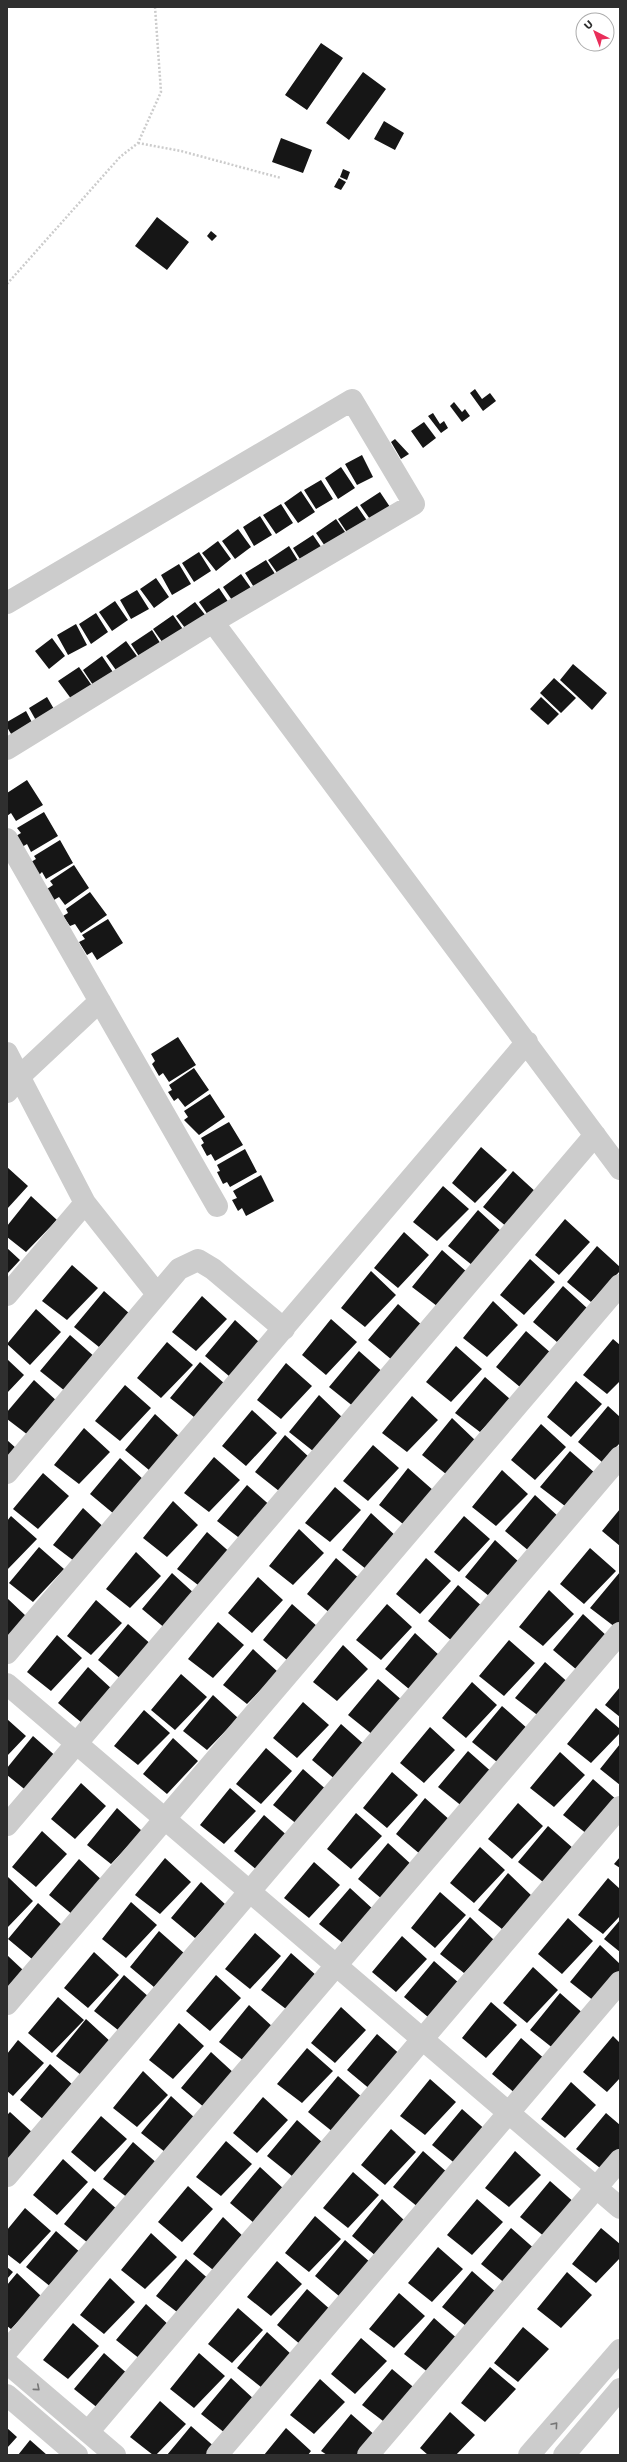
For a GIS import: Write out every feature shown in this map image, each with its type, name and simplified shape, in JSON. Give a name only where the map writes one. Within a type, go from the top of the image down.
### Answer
[{"type":"street","points":[[7,603],[352,400],[414,504],[214,622],[7,749]]},
{"type":"street","points":[[214,622],[620,1169]]},
{"type":"street","points":[[7,839],[217,1206]]},
{"type":"street","points":[[14,1084],[100,1001]]},
{"type":"street","points":[[7,1653],[526,1042]]},
{"type":"street","points":[[7,1053],[14,1084],[85,1203],[157,1294]]},
{"type":"street","points":[[7,1825],[595,1135]]},
{"type":"street","points":[[7,1295],[85,1203]]},
{"type":"street","points":[[7,1473],[179,1269],[198,1260],[213,1269],[284,1328]]},
{"type":"street","points":[[7,2004],[620,1285]]},
{"type":"street","points":[[7,2176],[620,1457]]},
{"type":"street","points":[[7,2350],[620,1633]]},
{"type":"street","points":[[7,1684],[620,2208]]},
{"type":"street","points":[[88,2432],[620,1807]]},
{"type":"street","points":[[217,2455],[620,1982]]},
{"type":"street","points":[[368,2455],[620,2160]]},
{"type":"street","points":[[530,2455],[620,2350]]},
{"type":"street","points":[[7,2363],[115,2455]]},
{"type":"street","points":[[564,2455],[620,2389]]},
{"type":"street","points":[[7,2395],[73,2454]]},
{"type":"path","points":[[7,284],[120,157],[138,143],[161,92],[155,7]]},
{"type":"path","points":[[138,143],[181,151],[281,178]]},
{"type":"building","points":[[321,43],[343,58],[307,110],[285,95]]},
{"type":"building","points":[[363,72],[386,89],[349,140],[326,123]]},
{"type":"building","points":[[384,121],[404,133],[395,150],[374,139]]},
{"type":"building","points":[[281,138],[312,150],[303,173],[272,162]]},
{"type":"building","points":[[343,169],[350,172],[347,180],[340,177]]},
{"type":"building","points":[[339,178],[346,182],[341,190],[334,187]]},
{"type":"building","points":[[157,217],[189,242],[167,270],[135,246]]},
{"type":"building","points":[[211,231],[217,236],[212,241],[207,236]]},
{"type":"building","points":[[475,389],[482,399],[490,393],[496,401],[483,411],[470,393]]},
{"type":"building","points":[[454,402],[462,412],[465,409],[470,416],[462,422],[450,406]]},
{"type":"building","points":[[433,413],[440,424],[444,421],[448,428],[441,433],[428,416]]},
{"type":"building","points":[[424,422],[436,438],[423,448],[411,431]]},
{"type":"building","points":[[395,439],[409,454],[401,459],[391,442]]},
{"type":"building","points":[[362,455],[373,477],[357,485],[345,464]]},
{"type":"building","points":[[341,467],[355,488],[338,499],[325,478]]},
{"type":"building","points":[[321,480],[333,499],[316,509],[304,490]]},
{"type":"building","points":[[301,491],[315,512],[298,523],[284,503]]},
{"type":"building","points":[[380,492],[394,513],[372,522],[360,505]]},
{"type":"building","points":[[281,504],[293,523],[276,534],[263,515]]},
{"type":"building","points":[[357,506],[370,525],[350,537],[338,519]]},
{"type":"building","points":[[260,516],[272,535],[254,546],[243,527]]},
{"type":"building","points":[[336,519],[350,539],[327,549],[316,533]]},
{"type":"building","points":[[238,529],[251,547],[235,559],[222,541]]},
{"type":"building","points":[[313,535],[326,554],[303,564],[293,548]]},
{"type":"building","points":[[218,541],[231,559],[216,571],[202,553]]},
{"type":"building","points":[[289,546],[302,567],[280,577],[268,560]]},
{"type":"building","points":[[199,552],[211,571],[194,582],[182,563]]},
{"type":"building","points":[[266,560],[279,580],[257,592],[245,573]]},
{"type":"building","points":[[179,564],[191,584],[172,595],[161,575]]},
{"type":"building","points":[[241,574],[256,595],[234,603],[223,587]]},
{"type":"building","points":[[156,578],[169,597],[154,608],[140,589]]},
{"type":"building","points":[[219,588],[233,609],[210,618],[199,602]]},
{"type":"building","points":[[137,590],[149,609],[131,619],[120,600]]},
{"type":"building","points":[[115,601],[128,620],[112,631],[99,612]]},
{"type":"building","points":[[195,602],[210,621],[188,632],[176,616]]},
{"type":"building","points":[[96,613],[108,632],[91,644],[79,624]]},
{"type":"building","points":[[173,615],[187,635],[165,646],[153,629]]},
{"type":"building","points":[[76,624],[87,645],[68,655],[57,635]]},
{"type":"building","points":[[152,630],[164,649],[142,661],[131,644]]},
{"type":"building","points":[[52,638],[65,656],[49,669],[35,651]]},
{"type":"building","points":[[126,641],[142,663],[118,673],[106,656]]},
{"type":"building","points":[[102,656],[117,678],[95,688],[83,670]]},
{"type":"building","points":[[573,664],[607,693],[592,710],[560,680]]},
{"type":"building","points":[[79,667],[95,690],[72,700],[58,681]]},
{"type":"building","points":[[554,678],[576,698],[561,713],[540,693]]},
{"type":"building","points":[[47,697],[58,716],[38,724],[29,708]]},
{"type":"building","points":[[541,697],[559,714],[548,725],[530,709]]},
{"type":"building","points":[[26,711],[36,730],[17,744],[7,727],[7,722]]},
{"type":"building","points":[[27,780],[43,805],[16,821],[11,813],[7,816],[7,793]]},
{"type":"building","points":[[44,812],[58,836],[31,852],[27,844],[22,847],[16,836],[21,833],[17,828]]},
{"type":"building","points":[[60,840],[73,863],[46,879],[42,872],[39,875],[31,862],[36,859],[34,856]]},
{"type":"building","points":[[74,865],[89,888],[65,905],[59,897],[54,900],[47,889],[53,885],[50,881]]},
{"type":"building","points":[[90,892],[107,915],[81,933],[75,924],[70,926],[63,916],[68,913],[66,909]]},
{"type":"building","points":[[108,919],[123,943],[97,960],[92,952],[87,955],[79,942],[85,939],[82,935]]},
{"type":"building","points":[[178,1037],[196,1065],[169,1082],[163,1073],[159,1076],[152,1064],[155,1061],[151,1054]]},
{"type":"building","points":[[194,1068],[209,1090],[185,1107],[178,1098],[174,1101],[168,1092],[172,1090],[169,1085]]},
{"type":"building","points":[[210,1094],[225,1117],[199,1135],[184,1120],[188,1117],[184,1111]]},
{"type":"building","points":[[229,1122],[243,1145],[215,1161],[211,1154],[207,1156],[201,1145],[204,1143],[201,1138]]},
{"type":"building","points":[[481,1147],[507,1170],[475,1203],[452,1183]]},
{"type":"building","points":[[245,1149],[257,1172],[230,1187],[227,1182],[223,1184],[217,1172],[220,1171],[217,1165]]},
{"type":"building","points":[[7,1167],[28,1186],[7,1209]]},
{"type":"building","points":[[513,1171],[538,1194],[507,1227],[483,1207]]},
{"type":"building","points":[[261,1175],[274,1201],[246,1216],[242,1208],[238,1211],[232,1200],[237,1198],[233,1191]]},
{"type":"building","points":[[443,1186],[469,1209],[437,1241],[413,1222]]},
{"type":"building","points":[[31,1196],[57,1220],[26,1252],[7,1237],[7,1226]]},
{"type":"building","points":[[478,1210],[503,1233],[472,1265],[448,1246]]},
{"type":"building","points":[[565,1219],[590,1242],[559,1275],[535,1255]]},
{"type":"building","points":[[404,1232],[429,1255],[398,1288],[374,1268]]},
{"type":"building","points":[[597,1246],[620,1267],[620,1271],[591,1302],[567,1282]]},
{"type":"building","points":[[7,1248],[20,1260],[7,1274]]},
{"type":"building","points":[[442,1250],[468,1273],[437,1306],[412,1287]]},
{"type":"building","points":[[530,1259],[555,1282],[524,1315],[500,1295]]},
{"type":"building","points":[[72,1265],[98,1288],[67,1320],[42,1301]]},
{"type":"building","points":[[371,1271],[396,1295],[365,1327],[341,1308]]},
{"type":"building","points":[[563,1286],[588,1309],[557,1342],[533,1322]]},
{"type":"building","points":[[104,1291],[130,1314],[99,1347],[74,1327]]},
{"type":"building","points":[[202,1296],[227,1319],[196,1351],[172,1332]]},
{"type":"building","points":[[493,1301],[518,1325],[487,1357],[463,1338]]},
{"type":"building","points":[[398,1304],[424,1327],[392,1360],[368,1340]]},
{"type":"building","points":[[36,1309],[61,1332],[30,1365],[7,1344]]},
{"type":"building","points":[[331,1319],[357,1342],[326,1375],[302,1355]]},
{"type":"building","points":[[235,1320],[260,1343],[229,1376],[205,1356]]},
{"type":"building","points":[[526,1331],[552,1354],[520,1387],[496,1367]]},
{"type":"building","points":[[70,1335],[96,1358],[65,1391],[40,1371]]},
{"type":"building","points":[[613,1339],[620,1345],[620,1381],[607,1394],[583,1375]]},
{"type":"building","points":[[167,1342],[193,1365],[161,1398],[137,1378]]},
{"type":"building","points":[[456,1346],[482,1369],[451,1402],[426,1382]]},
{"type":"building","points":[[359,1351],[385,1374],[354,1407],[329,1387]]},
{"type":"building","points":[[7,1359],[24,1375],[7,1393]]},
{"type":"building","points":[[200,1362],[225,1384],[194,1417],[170,1398]]},
{"type":"building","points":[[286,1363],[312,1386],[281,1419],[257,1400]]},
{"type":"building","points":[[485,1377],[511,1400],[480,1432],[455,1413]]},
{"type":"building","points":[[34,1380],[59,1403],[28,1435],[7,1419],[7,1412]]},
{"type":"building","points":[[576,1381],[602,1404],[571,1437],[547,1417]]},
{"type":"building","points":[[125,1385],[151,1408],[120,1441],[95,1421]]},
{"type":"building","points":[[319,1395],[344,1419],[313,1451],[289,1432]]},
{"type":"building","points":[[412,1396],[438,1420],[407,1452],[382,1433]]},
{"type":"building","points":[[608,1406],[620,1417],[620,1443],[602,1462],[578,1442]]},
{"type":"building","points":[[252,1410],[277,1433],[246,1466],[222,1446]]},
{"type":"building","points":[[155,1414],[180,1437],[149,1470],[125,1450]]},
{"type":"building","points":[[452,1418],[477,1442],[446,1474],[422,1455]]},
{"type":"building","points":[[541,1424],[566,1447],[535,1480],[511,1460]]},
{"type":"building","points":[[84,1428],[110,1452],[79,1484],[54,1465]]},
{"type":"building","points":[[285,1435],[310,1458],[279,1491],[255,1472]]},
{"type":"building","points":[[7,1440],[17,1449],[7,1460]]},
{"type":"building","points":[[373,1445],[399,1468],[368,1501],[343,1481]]},
{"type":"building","points":[[570,1451],[596,1474],[565,1506],[540,1487]]},
{"type":"building","points":[[214,1457],[240,1480],[209,1512],[184,1493]]},
{"type":"building","points":[[120,1458],[145,1481],[114,1514],[90,1494]]},
{"type":"building","points":[[408,1468],[434,1491],[403,1524],[379,1505]]},
{"type":"building","points":[[502,1470],[528,1494],[496,1526],[472,1507]]},
{"type":"building","points":[[43,1473],[69,1496],[38,1529],[13,1509]]},
{"type":"building","points":[[247,1485],[273,1508],[242,1540],[217,1521]]},
{"type":"building","points":[[335,1487],[361,1510],[330,1542],[305,1523]]},
{"type":"building","points":[[535,1495],[560,1518],[529,1551],[505,1531]]},
{"type":"building","points":[[173,1501],[198,1525],[167,1557],[143,1538]]},
{"type":"building","points":[[83,1508],[109,1532],[78,1564],[53,1545]]},
{"type":"building","points":[[620,1509],[620,1546],[602,1531]]},
{"type":"building","points":[[371,1513],[397,1537],[366,1569],[342,1550]]},
{"type":"building","points":[[11,1516],[37,1539],[7,1570],[7,1521]]},
{"type":"building","points":[[464,1516],[490,1539],[459,1572],[434,1552]]},
{"type":"building","points":[[299,1529],[324,1553],[293,1585],[269,1566]]},
{"type":"building","points":[[207,1532],[233,1555],[202,1588],[177,1569]]},
{"type":"building","points":[[495,1540],[520,1563],[489,1596],[465,1577]]},
{"type":"building","points":[[39,1547],[64,1569],[33,1602],[9,1583]]},
{"type":"building","points":[[590,1548],[616,1571],[584,1604],[560,1584]]},
{"type":"building","points":[[136,1552],[161,1576],[130,1608],[106,1589]]},
{"type":"building","points":[[336,1558],[362,1581],[331,1614],[307,1594]]},
{"type":"building","points":[[426,1558],[451,1581],[420,1614],[396,1594]]},
{"type":"building","points":[[620,1572],[620,1622],[615,1627],[590,1608]]},
{"type":"building","points":[[172,1573],[197,1596],[166,1629],[142,1609]]},
{"type":"building","points":[[258,1577],[283,1600],[252,1633],[228,1613]]},
{"type":"building","points":[[458,1585],[484,1608],[452,1641],[428,1621]]},
{"type":"building","points":[[549,1590],[574,1614],[543,1646],[519,1627]]},
{"type":"building","points":[[7,1598],[27,1617],[7,1638]]},
{"type":"building","points":[[96,1600],[122,1623],[91,1655],[67,1636]]},
{"type":"building","points":[[292,1604],[318,1627],[287,1660],[263,1640]]},
{"type":"building","points":[[387,1604],[412,1627],[381,1660],[356,1640]]},
{"type":"building","points":[[583,1614],[608,1637],[577,1670],[553,1650]]},
{"type":"building","points":[[218,1622],[244,1645],[213,1678],[188,1659]]},
{"type":"building","points":[[128,1624],[153,1646],[122,1680],[98,1660]]},
{"type":"building","points":[[415,1633],[440,1656],[409,1689],[385,1669]]},
{"type":"building","points":[[57,1635],[82,1658],[51,1691],[27,1672]]},
{"type":"building","points":[[509,1640],[535,1663],[504,1696],[479,1676]]},
{"type":"building","points":[[343,1645],[368,1669],[337,1701],[313,1682]]},
{"type":"building","points":[[253,1649],[278,1672],[247,1704],[223,1685]]},
{"type":"building","points":[[545,1662],[571,1685],[540,1717],[515,1698]]},
{"type":"building","points":[[88,1667],[113,1690],[82,1723],[58,1703]]},
{"type":"building","points":[[181,1674],[207,1697],[175,1730],[151,1710]]},
{"type":"building","points":[[378,1679],[404,1702],[373,1735],[348,1715]]},
{"type":"building","points":[[472,1682],[497,1705],[466,1738],[442,1718]]},
{"type":"building","points":[[620,1687],[620,1717],[605,1705]]},
{"type":"building","points":[[213,1695],[238,1718],[207,1750],[183,1731]]},
{"type":"building","points":[[303,1702],[329,1725],[297,1758],[273,1738]]},
{"type":"building","points":[[502,1706],[528,1729],[497,1762],[472,1742]]},
{"type":"building","points":[[596,1708],[620,1729],[620,1733],[591,1763],[567,1744]]},
{"type":"building","points":[[144,1710],[170,1733],[138,1765],[114,1746]]},
{"type":"building","points":[[7,1719],[26,1736],[7,1756]]},
{"type":"building","points":[[341,1724],[367,1747],[336,1780],[312,1760]]},
{"type":"building","points":[[430,1727],[455,1750],[424,1783],[400,1763]]},
{"type":"building","points":[[33,1736],[59,1759],[28,1792],[7,1775],[7,1768]]},
{"type":"building","points":[[173,1738],[198,1761],[167,1794],[143,1774]]},
{"type":"building","points":[[620,1744],[620,1785],[600,1769]]},
{"type":"building","points":[[266,1748],[292,1771],[261,1804],[236,1784]]},
{"type":"building","points":[[468,1751],[494,1774],[463,1807],[438,1787]]},
{"type":"building","points":[[560,1752],[585,1775],[554,1807],[530,1788]]},
{"type":"building","points":[[303,1769],[329,1792],[298,1825],[273,1805]]},
{"type":"building","points":[[392,1772],[418,1795],[387,1828],[363,1808]]},
{"type":"building","points":[[593,1779],[618,1801],[587,1834],[563,1815]]},
{"type":"building","points":[[81,1783],[106,1806],[75,1839],[51,1819]]},
{"type":"building","points":[[230,1788],[256,1811],[224,1844],[200,1825]]},
{"type":"building","points":[[425,1798],[451,1821],[420,1854],[396,1834]]},
{"type":"building","points":[[518,1803],[543,1826],[512,1859],[488,1839]]},
{"type":"building","points":[[117,1808],[142,1831],[111,1864],[87,1845]]},
{"type":"building","points":[[356,1813],[382,1836],[351,1869],[327,1849]]},
{"type":"building","points":[[264,1815],[290,1838],[258,1871],[234,1851]]},
{"type":"building","points":[[548,1826],[574,1849],[543,1882],[518,1862]]},
{"type":"building","points":[[42,1831],[67,1854],[36,1887],[12,1867]]},
{"type":"building","points":[[388,1843],[413,1866],[382,1899],[358,1879]]},
{"type":"building","points":[[480,1847],[505,1870],[474,1903],[450,1883]]},
{"type":"building","points":[[620,1857],[620,1868],[614,1864]]},
{"type":"building","points":[[165,1858],[191,1882],[160,1914],[135,1895]]},
{"type":"building","points":[[79,1859],[104,1882],[73,1915],[49,1895]]},
{"type":"building","points":[[314,1862],[340,1885],[309,1918],[284,1898]]},
{"type":"building","points":[[508,1873],[533,1897],[502,1929],[478,1910]]},
{"type":"building","points":[[8,1877],[33,1901],[7,1928],[7,1878]]},
{"type":"building","points":[[608,1878],[620,1889],[620,1916],[603,1934],[578,1915]]},
{"type":"building","points":[[201,1882],[226,1905],[195,1938],[171,1918]]},
{"type":"building","points":[[350,1888],[375,1911],[344,1944],[319,1924]]},
{"type":"building","points":[[440,1892],[466,1915],[435,1948],[411,1928]]},
{"type":"building","points":[[131,1902],[157,1925],[126,1958],[102,1939]]},
{"type":"building","points":[[38,1903],[63,1926],[32,1959],[8,1939]]},
{"type":"building","points":[[470,1917],[495,1941],[464,1973],[440,1954]]},
{"type":"building","points":[[568,1918],[593,1941],[562,1974],[538,1954]]},
{"type":"building","points":[[620,1920],[620,1952],[604,1939]]},
{"type":"building","points":[[159,1931],[185,1954],[154,1987],[130,1967]]},
{"type":"building","points":[[255,1933],[281,1956],[250,1989],[225,1969]]},
{"type":"building","points":[[402,1936],[427,1959],[396,1992],[372,1972]]},
{"type":"building","points":[[600,1945],[620,1964],[620,1974],[594,2001],[570,1982]]},
{"type":"building","points":[[94,1952],[119,1975],[88,2008],[64,1988]]},
{"type":"building","points":[[291,1953],[317,1976],[286,2009],[261,1990]]},
{"type":"building","points":[[7,1955],[24,1971],[7,1989]]},
{"type":"building","points":[[434,1961],[460,1984],[428,2017],[404,1997]]},
{"type":"building","points":[[533,1967],[558,1990],[527,2023],[503,2003]]},
{"type":"building","points":[[124,1975],[150,1998],[118,2030],[94,2011]]},
{"type":"building","points":[[216,1975],[241,1998],[210,2031],[186,2011]]},
{"type":"building","points":[[560,1993],[586,2016],[554,2049],[530,2030]]},
{"type":"building","points":[[58,1997],[84,2020],[52,2053],[28,2033]]},
{"type":"building","points":[[491,2002],[517,2025],[486,2058],[462,2038]]},
{"type":"building","points":[[249,2005],[275,2029],[244,2061],[219,2042]]},
{"type":"building","points":[[341,2007],[366,2030],[335,2063],[311,2043]]},
{"type":"building","points":[[86,2019],[112,2043],[81,2075],[56,2056]]},
{"type":"building","points":[[179,2023],[204,2046],[173,2079],[149,2060]]},
{"type":"building","points":[[377,2034],[403,2057],[371,2090],[347,2070]]},
{"type":"building","points":[[613,2036],[620,2043],[620,2078],[607,2092],[583,2072]]},
{"type":"building","points":[[521,2038],[547,2061],[516,2094],[492,2074]]},
{"type":"building","points":[[18,2040],[44,2063],[13,2096],[7,2091],[7,2054]]},
{"type":"building","points":[[307,2048],[333,2071],[302,2103],[277,2084]]},
{"type":"building","points":[[211,2052],[236,2075],[205,2108],[181,2088]]},
{"type":"building","points":[[50,2064],[75,2087],[44,2120],[20,2100]]},
{"type":"building","points":[[143,2071],[168,2095],[137,2127],[113,2108]]},
{"type":"building","points":[[338,2076],[364,2099],[333,2132],[308,2112]]},
{"type":"building","points":[[430,2079],[456,2102],[425,2135],[400,2116]]},
{"type":"building","points":[[571,2082],[596,2105],[565,2138],[541,2119]]},
{"type":"building","points":[[171,2096],[196,2119],[165,2152],[141,2133]]},
{"type":"building","points":[[263,2097],[288,2120],[257,2153],[233,2133]]},
{"type":"building","points":[[462,2109],[488,2132],[457,2165],[432,2145]]},
{"type":"building","points":[[10,2112],[35,2135],[7,2165],[7,2115]]},
{"type":"building","points":[[606,2113],[620,2125],[620,2148],[600,2168],[576,2149]]},
{"type":"building","points":[[101,2116],[127,2139],[95,2172],[71,2152]]},
{"type":"building","points":[[297,2120],[323,2143],[292,2176],[267,2156]]},
{"type":"building","points":[[391,2129],[416,2152],[385,2185],[361,2165]]},
{"type":"building","points":[[226,2141],[252,2164],[221,2196],[196,2177]]},
{"type":"building","points":[[133,2142],[159,2165],[128,2198],[103,2179]]},
{"type":"building","points":[[423,2151],[449,2174],[418,2207],[393,2187]]},
{"type":"building","points":[[515,2151],[541,2175],[509,2207],[485,2188]]},
{"type":"building","points":[[63,2159],[88,2182],[57,2215],[33,2195]]},
{"type":"building","points":[[260,2167],[285,2190],[254,2223],[230,2203]]},
{"type":"building","points":[[353,2172],[379,2195],[348,2228],[323,2208]]},
{"type":"building","points":[[550,2181],[576,2204],[545,2237],[520,2217]]},
{"type":"building","points":[[188,2186],[213,2209],[182,2242],[158,2222]]},
{"type":"building","points":[[93,2188],[119,2211],[88,2243],[64,2224]]},
{"type":"building","points":[[382,2199],[407,2223],[376,2256],[352,2236]]},
{"type":"building","points":[[477,2199],[503,2222],[472,2255],[447,2235]]},
{"type":"building","points":[[25,2208],[51,2231],[20,2264],[7,2254],[7,2230]]},
{"type":"building","points":[[315,2216],[341,2239],[309,2272],[285,2253]]},
{"type":"building","points":[[223,2217],[248,2241],[217,2273],[193,2254]]},
{"type":"building","points":[[511,2228],[537,2251],[506,2284],[481,2264]]},
{"type":"building","points":[[601,2228],[620,2244],[620,2258],[596,2283],[572,2264]]},
{"type":"building","points":[[56,2231],[82,2254],[51,2287],[26,2267]]},
{"type":"building","points":[[151,2233],[177,2257],[145,2289],[121,2270]]},
{"type":"building","points":[[345,2240],[371,2263],[339,2296],[315,2276]]},
{"type":"building","points":[[438,2247],[463,2269],[432,2302],[408,2283]]},
{"type":"building","points":[[186,2259],[212,2282],[181,2315],[156,2296]]},
{"type":"building","points":[[277,2261],[302,2284],[271,2316],[247,2297]]},
{"type":"building","points":[[7,2267],[13,2272],[7,2279]]},
{"type":"building","points":[[472,2271],[497,2293],[466,2326],[442,2307]]},
{"type":"building","points":[[567,2272],[592,2295],[561,2328],[537,2309]]},
{"type":"building","points":[[17,2273],[42,2297],[11,2329],[7,2326],[7,2285]]},
{"type":"building","points":[[110,2278],[135,2302],[104,2334],[80,2315]]},
{"type":"building","points":[[307,2289],[332,2311],[301,2345],[277,2325]]},
{"type":"building","points":[[399,2293],[425,2316],[394,2348],[369,2329]]},
{"type":"building","points":[[146,2304],[171,2327],[140,2359],[116,2340]]},
{"type":"building","points":[[238,2308],[263,2330],[232,2363],[208,2344]]},
{"type":"building","points":[[434,2318],[460,2341],[429,2373],[404,2354]]},
{"type":"building","points":[[73,2323],[99,2346],[68,2379],[43,2360]]},
{"type":"building","points":[[523,2327],[549,2349],[518,2382],[494,2363]]},
{"type":"building","points":[[267,2332],[292,2355],[261,2387],[237,2368]]},
{"type":"building","points":[[361,2338],[387,2361],[355,2394],[331,2374]]},
{"type":"building","points":[[104,2353],[130,2376],[99,2409],[74,2389]]},
{"type":"building","points":[[199,2353],[225,2376],[194,2408],[170,2389]]},
{"type":"building","points":[[490,2367],[516,2389],[485,2422],[461,2403]]},
{"type":"building","points":[[392,2369],[418,2391],[387,2424],[362,2405]]},
{"type":"building","points":[[231,2378],[256,2401],[225,2433],[201,2414]]},
{"type":"building","points":[[320,2379],[345,2402],[314,2434],[290,2415]]},
{"type":"building","points":[[160,2401],[186,2424],[156,2455],[153,2455],[130,2437]]},
{"type":"building","points":[[450,2412],[475,2435],[456,2455],[428,2455],[420,2448]]},
{"type":"building","points":[[351,2414],[377,2437],[360,2455],[327,2455],[321,2451]]},
{"type":"building","points":[[191,2426],[217,2449],[211,2455],[167,2455]]},
{"type":"building","points":[[7,2428],[17,2437],[7,2448]]},
{"type":"building","points":[[286,2428],[311,2451],[308,2455],[264,2455]]},
{"type":"building","points":[[30,2440],[47,2455],[18,2455]]}]
